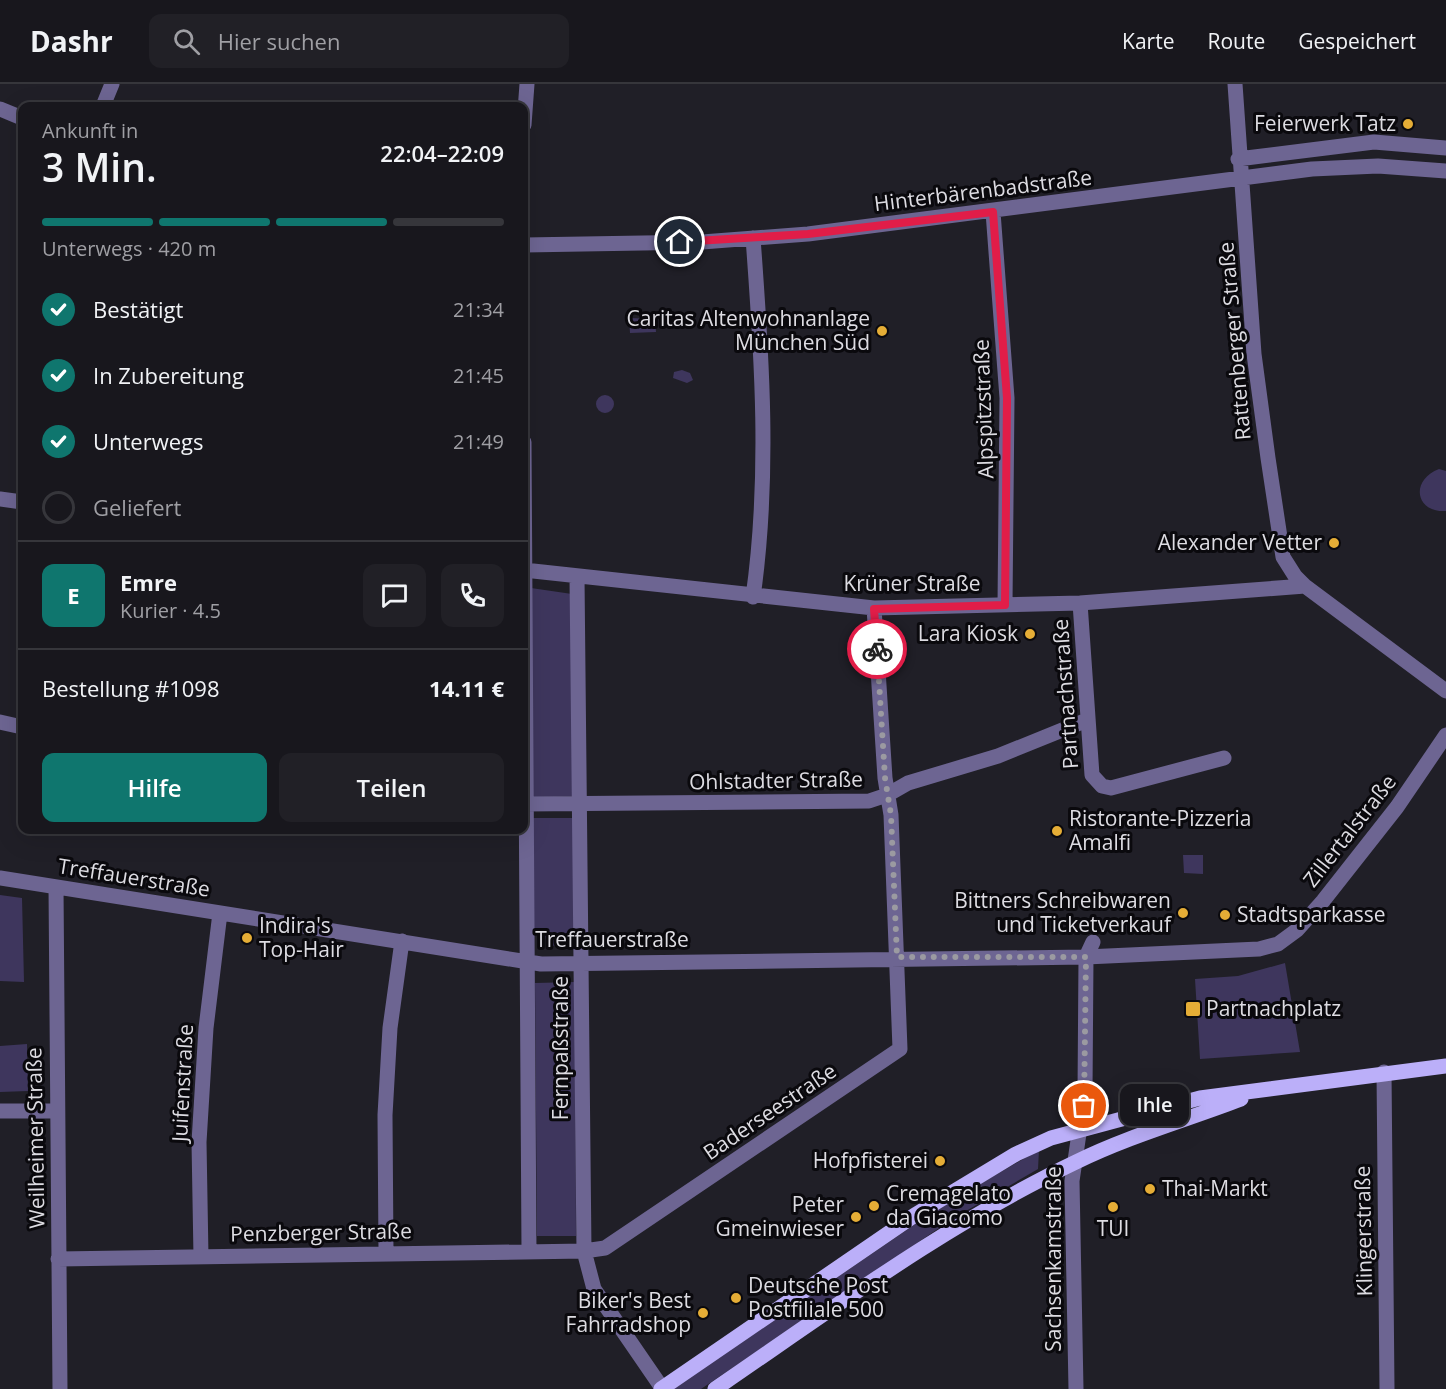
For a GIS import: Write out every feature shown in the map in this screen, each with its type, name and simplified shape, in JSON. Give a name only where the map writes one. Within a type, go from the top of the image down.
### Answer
[{"type":"main road","points":[[661,1389],[969,1182],[1016,1154],[1051,1138],[1200,1098],[1384,1072],[1446,1066]]},
{"type":"main road","points":[[715,1389],[934,1242],[1009,1196],[1073,1162],[1260,1091]]},
{"type":"street","points":[[105,102],[112,84]]},
{"type":"street","points":[[526,102],[527,84]]},
{"type":"street","name":"Rattenberger Straße","points":[[1235,84],[1238,159],[1245,218],[1254,354],[1276,513],[1283,557],[1305,586]]},
{"type":"street","points":[[0,109],[18,116]]},
{"type":"street","points":[[1238,159],[1374,142],[1446,148]]},
{"type":"street","name":"Hinterbärenbadstraße","points":[[528,245],[614,245],[753,238],[993,212],[1312,169],[1378,166],[1446,171]]},
{"type":"street","name":"Alpspitzstraße","points":[[993,212],[1007,398],[1005,605]]},
{"type":"street","points":[[753,238],[764,434],[758,564],[753,597]]},
{"type":"street","points":[[0,498],[18,501]]},
{"type":"street","name":"Krüner Straße","points":[[528,570],[874,609],[1080,603],[1305,586]]},
{"type":"street","name":"Fernpaßstraße","points":[[577,577],[584,1251],[594,1289],[661,1389]]},
{"type":"street","points":[[1305,586],[1446,691]]},
{"type":"street","name":"Partnachstraße","points":[[1080,603],[1087,720],[1092,775],[1096,782],[1111,788],[1224,758]]},
{"type":"street","points":[[874,609],[887,795],[891,815],[897,957]]},
{"type":"street","name":"Ohlstadter Straße","points":[[528,804],[850,803],[887,795],[908,783],[998,756],[1087,720]]},
{"type":"street","points":[[0,722],[18,726]]},
{"type":"street","name":"Zillertalstraße","points":[[1086,957],[1222,952],[1259,949],[1278,944],[1297,930],[1323,901],[1397,807],[1446,735]]},
{"type":"street","name":"Fernpaßstraße","points":[[525,834],[530,1251]]},
{"type":"street","name":"Treffauerstraße","points":[[0,878],[526,962],[1086,957]]},
{"type":"street","name":"Weilheimer Straße","points":[[56,887],[60,1389]]},
{"type":"street","name":"Juifenstraße","points":[[201,1257],[199,1142],[206,1028],[220,913]]},
{"type":"street","points":[[386,1252],[385,1115],[390,1028],[402,941]]},
{"type":"street","points":[[1080,1130],[1085,1093],[1086,957],[1093,942]]},
{"type":"street","name":"Baderseestraße","points":[[584,1251],[605,1248],[900,1049],[897,957]]},
{"type":"street","name":"Klingerstraße","points":[[1384,1072],[1387,1389]]},
{"type":"street","points":[[0,1112],[56,1111]]},
{"type":"street","name":"Sachsenkamstraße","points":[[1076,1389],[1073,1162],[1080,1130]]},
{"type":"street","name":"Penzberger Straße","points":[[58,1259],[386,1252],[584,1251]]},
{"type":"shaded area","points":[[629,318],[655,319],[656,332],[630,333]]},
{"type":"shaded area","points":[[682,370],[690,373],[693,380],[687,383],[673,378],[674,372]]},
{"type":"shaded area","points":[[601,395],[609,395],[614,400],[612,411],[601,413],[596,408],[596,400]]},
{"type":"shaded area","points":[[1439,469],[1446,471],[1446,511],[1428,507],[1420,495],[1420,488],[1424,480]]},
{"type":"shaded area","points":[[531,588],[572,594],[573,796],[532,797]]},
{"type":"shaded area","points":[[531,818],[573,818],[574,945],[547,946],[545,936],[532,935]]},
{"type":"shaded area","points":[[1183,855],[1203,855],[1203,874],[1184,873]]},
{"type":"shaded area","points":[[0,895],[22,898],[24,982],[0,981]]},
{"type":"shaded area","points":[[1285,963],[1300,1052],[1200,1059],[1195,979],[1238,976]]},
{"type":"shaded area","points":[[575,982],[576,1236],[537,1236],[535,983]]},
{"type":"shaded area","points":[[27,1044],[28,1091],[0,1092],[0,1046]]},
{"type":"shaded area","points":[[1039,1150],[1038,1169],[954,1218],[701,1389],[673,1389],[942,1206]]},
{"type":"way so far","points":[[877,649],[885,778],[891,815],[897,957],[1086,957],[1084,1106]]},
{"type":"place","name":"Feierwerk Tatz","points":[[1408,124]]},
{"type":"place","name":"Caritas Altenwohnanlage München Süd","points":[[882,331]]},
{"type":"place","name":"Alexander Vetter","points":[[1334,543]]},
{"type":"place","name":"Lara Kiosk","points":[[1030,634]]},
{"type":"place","name":"Ristorante-Pizzeria Amalfi","points":[[1057,831]]},
{"type":"place","name":"Bittners Schreibwaren und Ticketverkauf","points":[[1183,913]]},
{"type":"place","name":"Stadtsparkasse","points":[[1225,915]]},
{"type":"place","name":"Indira's Top-Hair","points":[[247,938]]},
{"type":"place","name":"Partnachplatz","points":[[1193,1009]]},
{"type":"place","name":"Ihle","points":[[1084,1106]]},
{"type":"place","name":"Hofpfisterei","points":[[940,1161]]},
{"type":"place","name":"Thai-Markt","points":[[1150,1189]]},
{"type":"place","name":"Cremagelato da Giacomo","points":[[874,1206]]},
{"type":"place","name":"TUI","points":[[1113,1207]]},
{"type":"place","name":"Peter Gmeinwieser","points":[[856,1217]]},
{"type":"place","name":"Deutsche Post Postfiliale 500","points":[[736,1298]]},
{"type":"place","name":"Biker's Best Fahrradshop","points":[[703,1313]]},
{"type":"route","points":[[680,242],[808,234],[993,212],[1007,398],[1008,520],[1005,605],[874,609],[877,649]]}]
